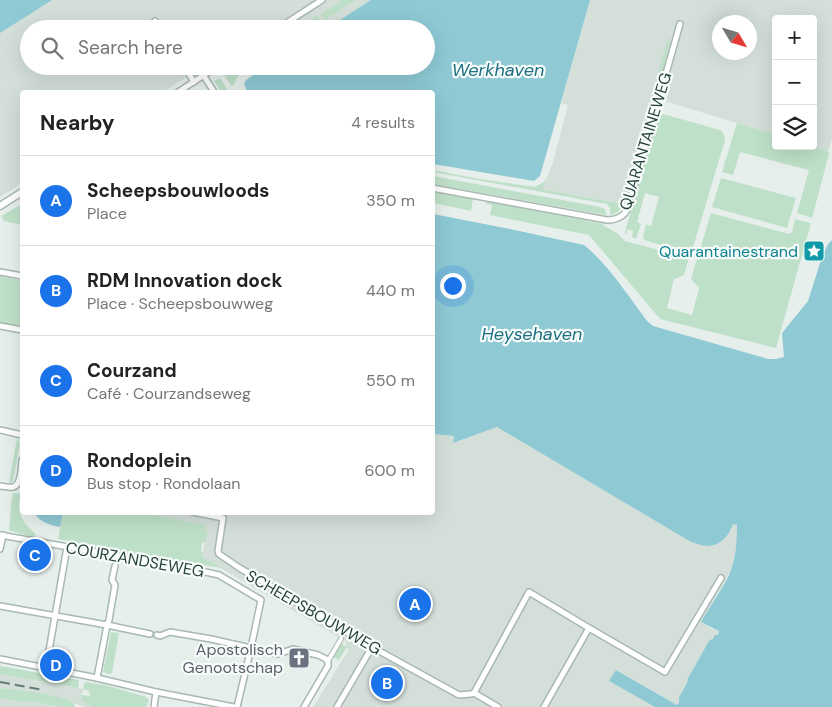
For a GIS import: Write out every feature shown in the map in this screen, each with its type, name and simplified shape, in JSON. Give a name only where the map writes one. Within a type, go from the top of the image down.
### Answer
[{"type":"street","points":[[291,20],[322,0]]},
{"type":"street","name":"QUARANTAINEWEG","points":[[435,189],[606,220],[615,220],[620,217],[628,208],[680,24]]},
{"type":"street","points":[[190,75],[194,82]]},
{"type":"street","points":[[181,90],[204,76],[213,90]]},
{"type":"street","points":[[0,206],[20,193]]},
{"type":"street","points":[[0,272],[20,276]]},
{"type":"street","points":[[0,326],[20,330]]},
{"type":"street","points":[[0,430],[20,434]]},
{"type":"street","points":[[0,486],[14,487],[20,481]]},
{"type":"street","name":"SCHEEPSBOUWWEG","points":[[224,515],[219,554],[238,567],[458,695],[474,692]]},
{"type":"street","points":[[0,549],[1,535]]},
{"type":"street","name":"COURZANDSEWEG","points":[[1,535],[219,575],[261,600],[251,648]]},
{"type":"street","points":[[46,668],[67,546]]},
{"type":"street","points":[[97,678],[115,585],[112,580],[115,566]]},
{"type":"street","points":[[498,707],[474,692],[529,592],[664,672],[721,578]]},
{"type":"street","points":[[0,606],[150,634]]},
{"type":"street","points":[[544,707],[590,628]]},
{"type":"street","points":[[157,635],[160,636],[170,632],[278,654],[293,649],[318,655],[328,661]]},
{"type":"street","points":[[304,707],[341,639]]},
{"type":"street","points":[[337,707],[372,646]]},
{"type":"street","points":[[0,659],[235,707],[251,648]]},
{"type":"street","points":[[154,707],[156,692]]},
{"type":"shaded area","points":[[0,0],[401,0],[369,20],[20,20],[20,75],[190,75],[166,90],[20,90],[20,184],[0,197]]},
{"type":"shaded area","points":[[590,0],[832,0],[832,138],[828,151],[817,148],[817,15],[772,15],[772,134],[651,97],[641,131],[641,143],[631,180],[627,179],[620,203],[546,190],[543,187],[553,162],[568,105],[561,103]]},
{"type":"shaded area","points":[[497,427],[691,542],[706,546],[731,531],[733,524],[737,525],[737,543],[733,565],[701,622],[719,631],[718,636],[712,640],[710,639],[687,680],[677,705],[617,670],[610,681],[655,707],[313,707],[348,651],[345,641],[202,557],[207,531],[205,530],[206,525],[154,515],[435,515],[435,434],[454,436],[454,443]]},
{"type":"shaded area","points":[[0,674],[83,689],[82,695],[93,707],[84,707],[47,694],[0,688]]},
{"type":"shaded area","points":[[0,698],[23,702],[31,701],[60,707],[0,707]]},
{"type":"green space","points":[[342,0],[356,0],[325,20],[321,14]]},
{"type":"green space","points":[[317,16],[320,20],[310,20]]},
{"type":"green space","points":[[668,38],[670,44],[647,126],[642,129]]},
{"type":"green space","points":[[239,75],[234,85],[231,86],[225,76]]},
{"type":"green space","points":[[220,78],[228,90],[220,90],[214,81]]},
{"type":"green space","points":[[663,114],[720,130],[725,137],[691,254],[644,240],[646,225],[651,226],[659,197],[645,193],[637,222],[641,224],[636,239],[632,237],[633,231],[628,229],[626,235],[625,232],[658,117]]},
{"type":"green space","points":[[737,123],[772,134],[772,150],[817,150],[817,148],[828,151],[829,154],[812,218],[797,213],[809,170],[740,152],[733,175],[722,172]]},
{"type":"green space","points":[[435,170],[535,187],[544,182],[547,177],[543,187],[546,190],[618,203],[620,203],[627,179],[631,180],[627,196],[620,210],[611,215],[607,204],[435,172]]},
{"type":"green space","points":[[435,176],[600,207],[605,209],[606,215],[435,184]]},
{"type":"green space","points":[[721,178],[796,198],[787,228],[712,207]]},
{"type":"green space","points":[[435,193],[473,199],[471,211],[435,203]]},
{"type":"green space","points":[[486,201],[603,224],[625,241],[689,258],[684,275],[674,279],[667,308],[692,315],[699,288],[691,279],[711,213],[789,234],[792,232],[795,219],[811,223],[776,348],[660,319],[589,235],[490,215],[492,205],[486,204]]},
{"type":"green space","points":[[20,205],[20,225],[4,221],[1,216]]},
{"type":"green space","points":[[0,276],[20,281],[20,327],[0,323]]},
{"type":"green space","points":[[17,439],[20,443],[13,481],[10,483],[9,482]]},
{"type":"green space","points":[[13,493],[20,494],[20,515],[26,525],[35,533],[35,538],[9,530]]},
{"type":"green space","points":[[63,515],[154,515],[206,525],[205,530],[208,531],[205,543],[202,543],[202,557],[222,568],[120,551],[58,539]]},
{"type":"green space","points":[[111,632],[119,633],[112,673],[110,674],[103,672]]},
{"type":"green space","points":[[340,643],[347,647],[339,660],[333,657]]},
{"type":"green space","points":[[0,666],[79,680],[78,688],[0,674]]},
{"type":"green space","points":[[85,682],[105,685],[146,697],[149,700],[146,707],[93,707],[82,701],[82,695],[90,696],[89,691],[83,689]]},
{"type":"green space","points":[[0,688],[47,694],[75,703],[74,707],[60,707],[31,701],[23,702],[0,698]]},
{"type":"water","points":[[0,0],[52,0],[20,20],[0,33]]},
{"type":"water","name":"Werkhaven","points":[[371,0],[590,0],[540,176],[534,181],[435,164],[435,90],[246,90],[244,84],[246,80],[254,75],[435,75],[435,20],[340,20]]},
{"type":"water","name":"Heysehaven","points":[[435,214],[584,245],[593,252],[647,321],[653,326],[768,359],[784,357],[782,333],[808,301],[822,257],[832,240],[832,707],[655,707],[609,681],[616,670],[677,705],[679,703],[679,697],[687,680],[710,639],[712,640],[715,635],[718,635],[719,631],[701,622],[729,575],[736,550],[737,525],[733,524],[726,536],[712,546],[691,542],[497,427],[453,443],[454,436],[435,434]]},
{"type":"water","points":[[36,515],[63,515],[60,527],[45,523]]},
{"type":"railway","points":[[0,682],[43,690]]},
{"type":"place","name":"Quarantainestrand","points":[[814,251]]},
{"type":"place","name":"Courzand","points":[[35,555]]},
{"type":"place","name":"Scheepsbouwloods","points":[[415,604]]},
{"type":"place","name":"Apostolisch Genootschap","points":[[299,658]]},
{"type":"place","name":"Rondoplein","points":[[56,665]]},
{"type":"place","name":"RDM Innovation dock","points":[[387,683]]}]
